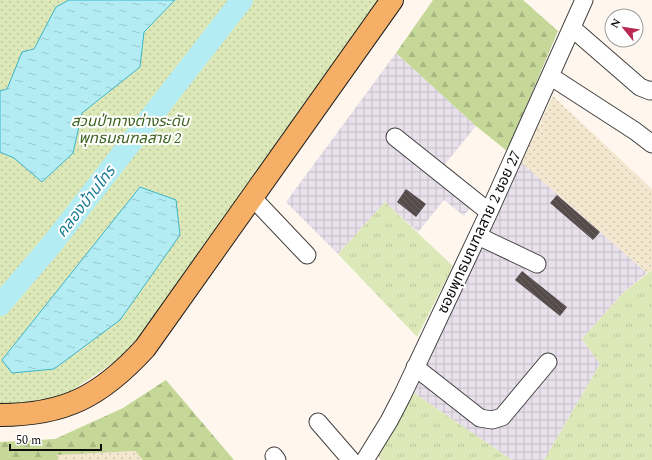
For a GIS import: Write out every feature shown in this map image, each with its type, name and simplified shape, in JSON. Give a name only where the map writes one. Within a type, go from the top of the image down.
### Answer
[{"type":"main road","points":[[0,415],[22,415],[56,409],[79,401],[124,371],[145,348],[392,0]]},
{"type":"street","name":"ซอยพุทธมณฑลสาย 2 ซอย 27","points":[[365,460],[389,421],[478,236],[572,28],[581,1]]},
{"type":"street","points":[[572,28],[640,87],[650,91],[652,90]]},
{"type":"street","points":[[550,76],[635,130],[652,144]]},
{"type":"street","points":[[395,137],[489,212]]},
{"type":"street","points":[[252,197],[307,255]]},
{"type":"street","points":[[478,236],[537,264]]},
{"type":"street","points":[[415,367],[480,418],[492,420],[502,417],[548,362]]},
{"type":"street","points":[[318,422],[351,460]]},
{"type":"shaded area","points":[[396,53],[476,126],[445,164],[480,193],[464,216],[444,200],[418,232],[385,202],[338,254],[286,202]]},
{"type":"shaded area","points":[[553,96],[652,189],[652,270],[647,273],[521,162]]},
{"type":"shaded area","points":[[521,162],[647,273],[623,293],[582,339],[600,364],[544,460],[512,460],[414,393]]},
{"type":"shaded area","points":[[135,451],[143,460],[58,460],[56,455]]},
{"type":"green space","name":"สวนป่าทางต่างระดับ พุทธมณฑลสาย 2","points":[[0,0],[382,0],[189,271],[125,355],[53,403],[0,408]]},
{"type":"green space","points":[[433,0],[523,0],[558,31],[507,151],[476,126],[396,53]]},
{"type":"green space","points":[[385,202],[453,266],[417,337],[338,254]]},
{"type":"green space","points":[[652,270],[652,460],[544,460],[600,364],[582,339],[623,293]]},
{"type":"green space","points":[[166,380],[234,460],[143,460],[135,451],[57,455],[58,460],[0,460],[0,442],[55,439],[123,408]]},
{"type":"green space","points":[[414,393],[512,460],[381,460],[378,456]]},
{"type":"water","points":[[69,0],[175,0],[144,32],[140,67],[82,113],[73,153],[42,182],[14,158],[0,152],[0,91],[7,89],[22,52],[34,49],[56,7]]},
{"type":"water","points":[[140,187],[176,200],[180,235],[120,320],[54,369],[12,373],[2,360]]},
{"type":"building","points":[[406,189],[426,204],[416,217],[397,202]]},
{"type":"building","points":[[557,195],[600,232],[593,240],[550,203]]},
{"type":"building","points":[[522,271],[567,307],[560,316],[515,280]]},
{"type":"waterway","name":"คลองบ้านไทร","points":[[0,305],[52,244],[242,0]]}]
